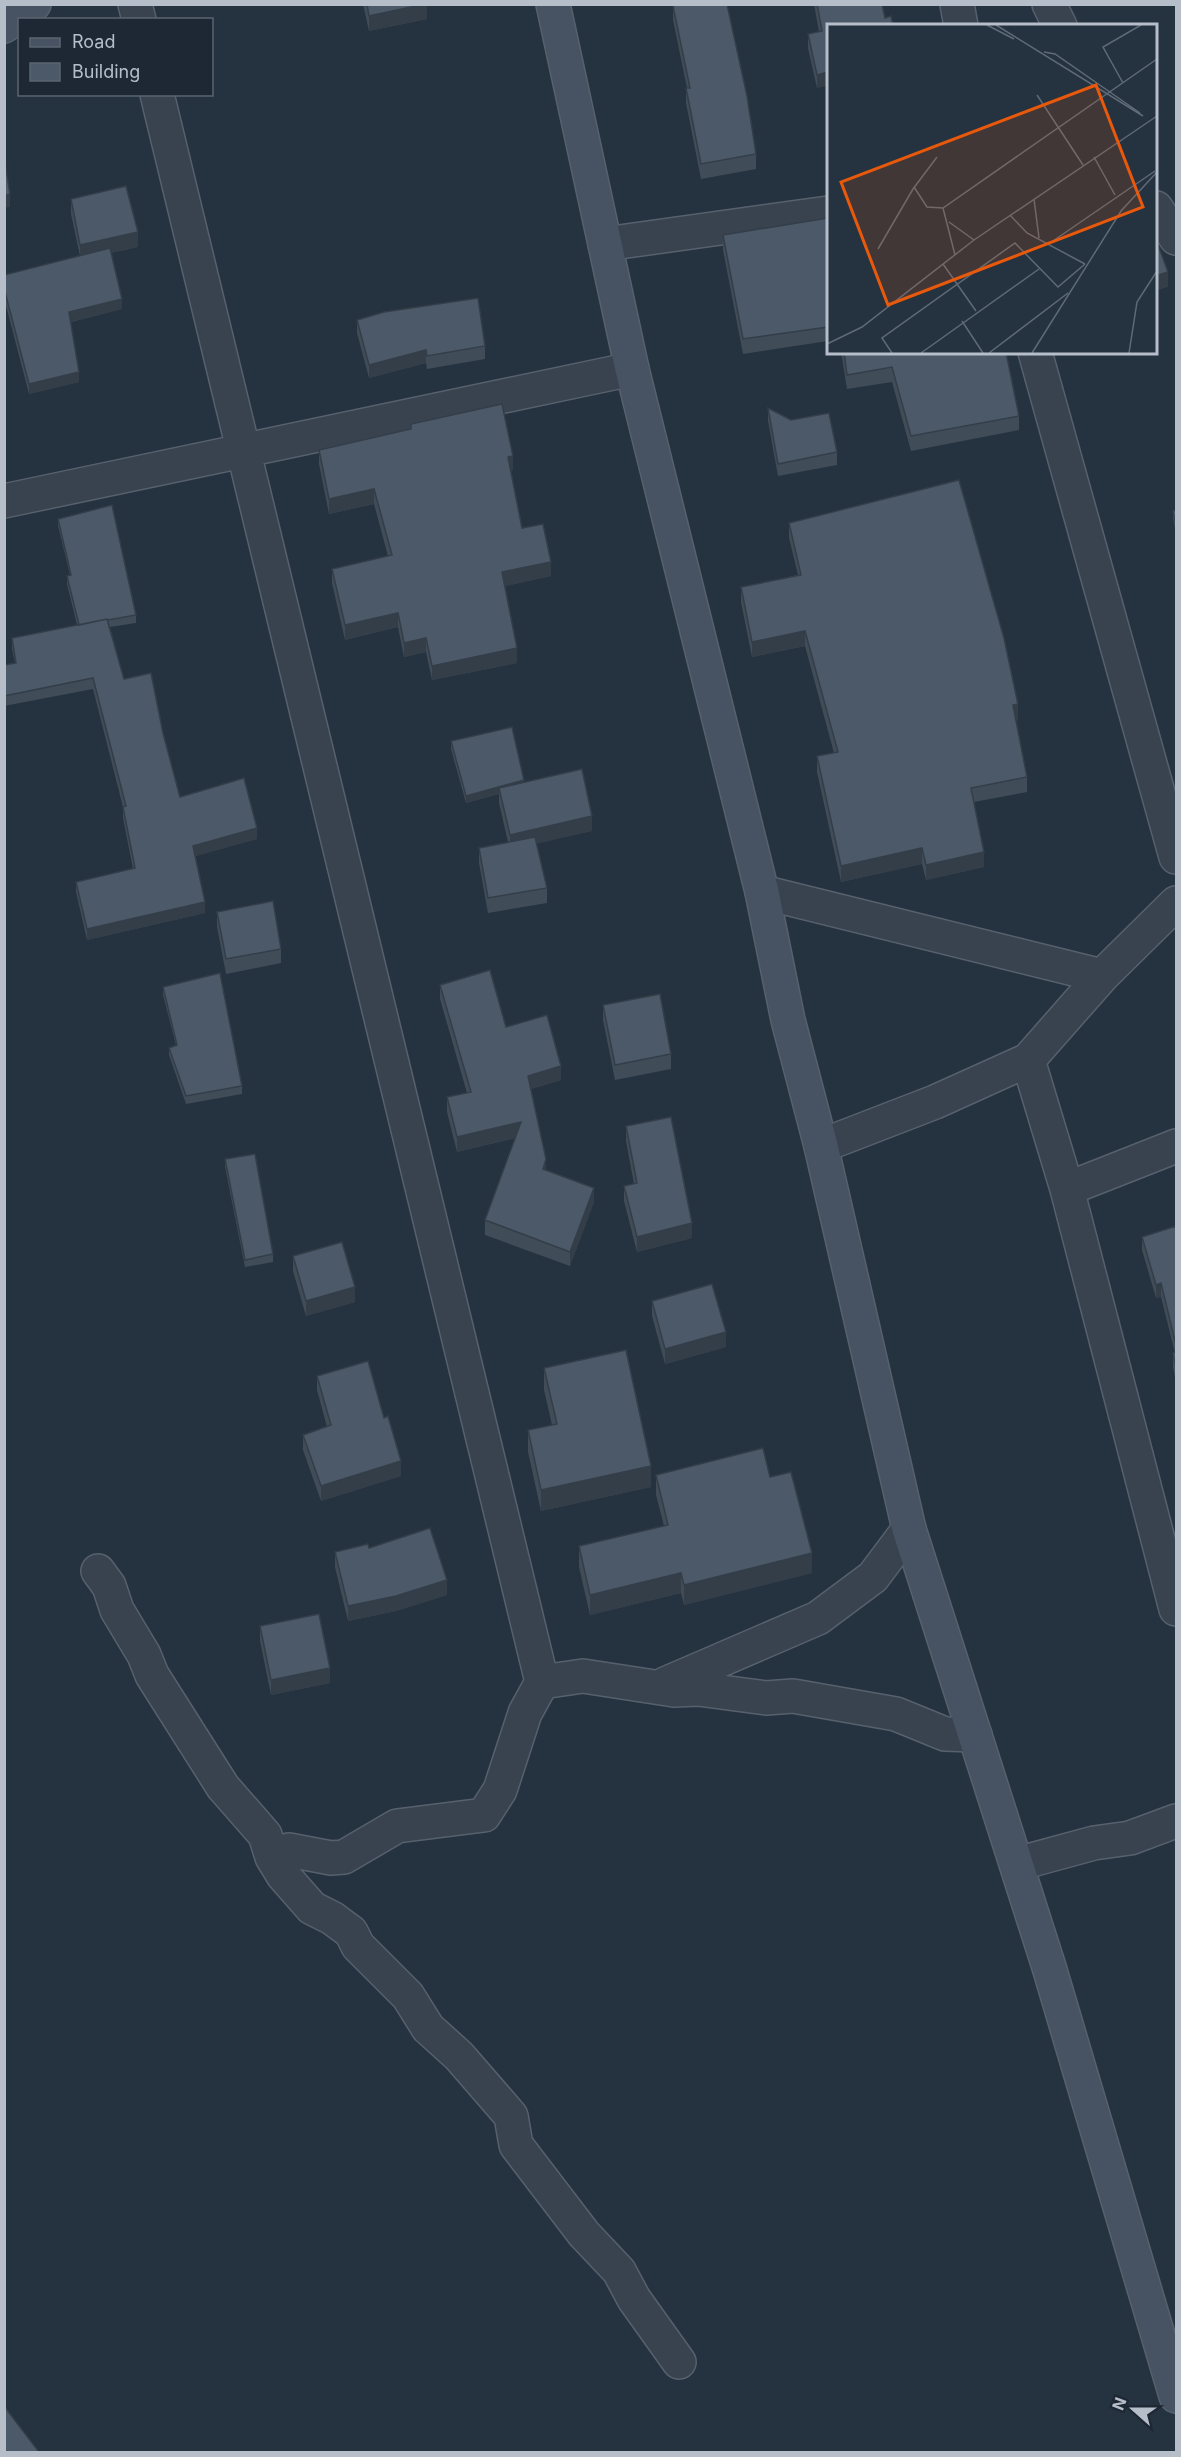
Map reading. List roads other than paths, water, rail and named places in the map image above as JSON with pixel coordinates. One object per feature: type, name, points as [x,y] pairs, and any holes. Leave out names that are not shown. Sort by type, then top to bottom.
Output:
[{"type":"street","points":[[4,26],[34,4]]},
{"type":"street","points":[[553,4],[632,369],[762,892],[788,1020],[820,1146],[909,1529],[1017,1864],[1176,2396]]},
{"type":"street","points":[[957,4],[961,24]]},
{"type":"street","points":[[1049,4],[1059,24]]},
{"type":"street","points":[[157,96],[542,1682],[525,1713],[500,1790],[484,1815],[397,1826],[344,1857],[331,1858],[289,1850],[272,1857]]},
{"type":"street","points":[[1157,211],[1176,238]]},
{"type":"street","points":[[606,244],[827,213]]},
{"type":"street","points":[[1036,354],[1176,857]]},
{"type":"street","points":[[4,501],[632,369]]},
{"type":"street","points":[[762,892],[1102,976]]},
{"type":"street","points":[[820,1146],[935,1102],[1028,1060],[1102,976],[1176,903]]},
{"type":"street","points":[[1028,1060],[1067,1189],[1176,1609]]},
{"type":"street","points":[[1067,1189],[1176,1146]]},
{"type":"street","points":[[658,1688],[818,1618],[873,1577],[909,1529]]},
{"type":"street","points":[[98,1571],[109,1586],[117,1610],[144,1655],[152,1676],[223,1787],[265,1835],[272,1857],[312,1908],[332,1918],[351,1932],[358,1946],[408,1996],[428,2028],[459,2055],[511,2116],[516,2145],[584,2234],[619,2271],[634,2299],[679,2362]]},
{"type":"street","points":[[542,1682],[583,1676],[658,1688],[698,1689],[766,1698],[801,1697],[896,1714],[945,1734],[975,1735]]},
{"type":"street","points":[[1017,1864],[1094,1843],[1130,1838],[1176,1821]]}]
